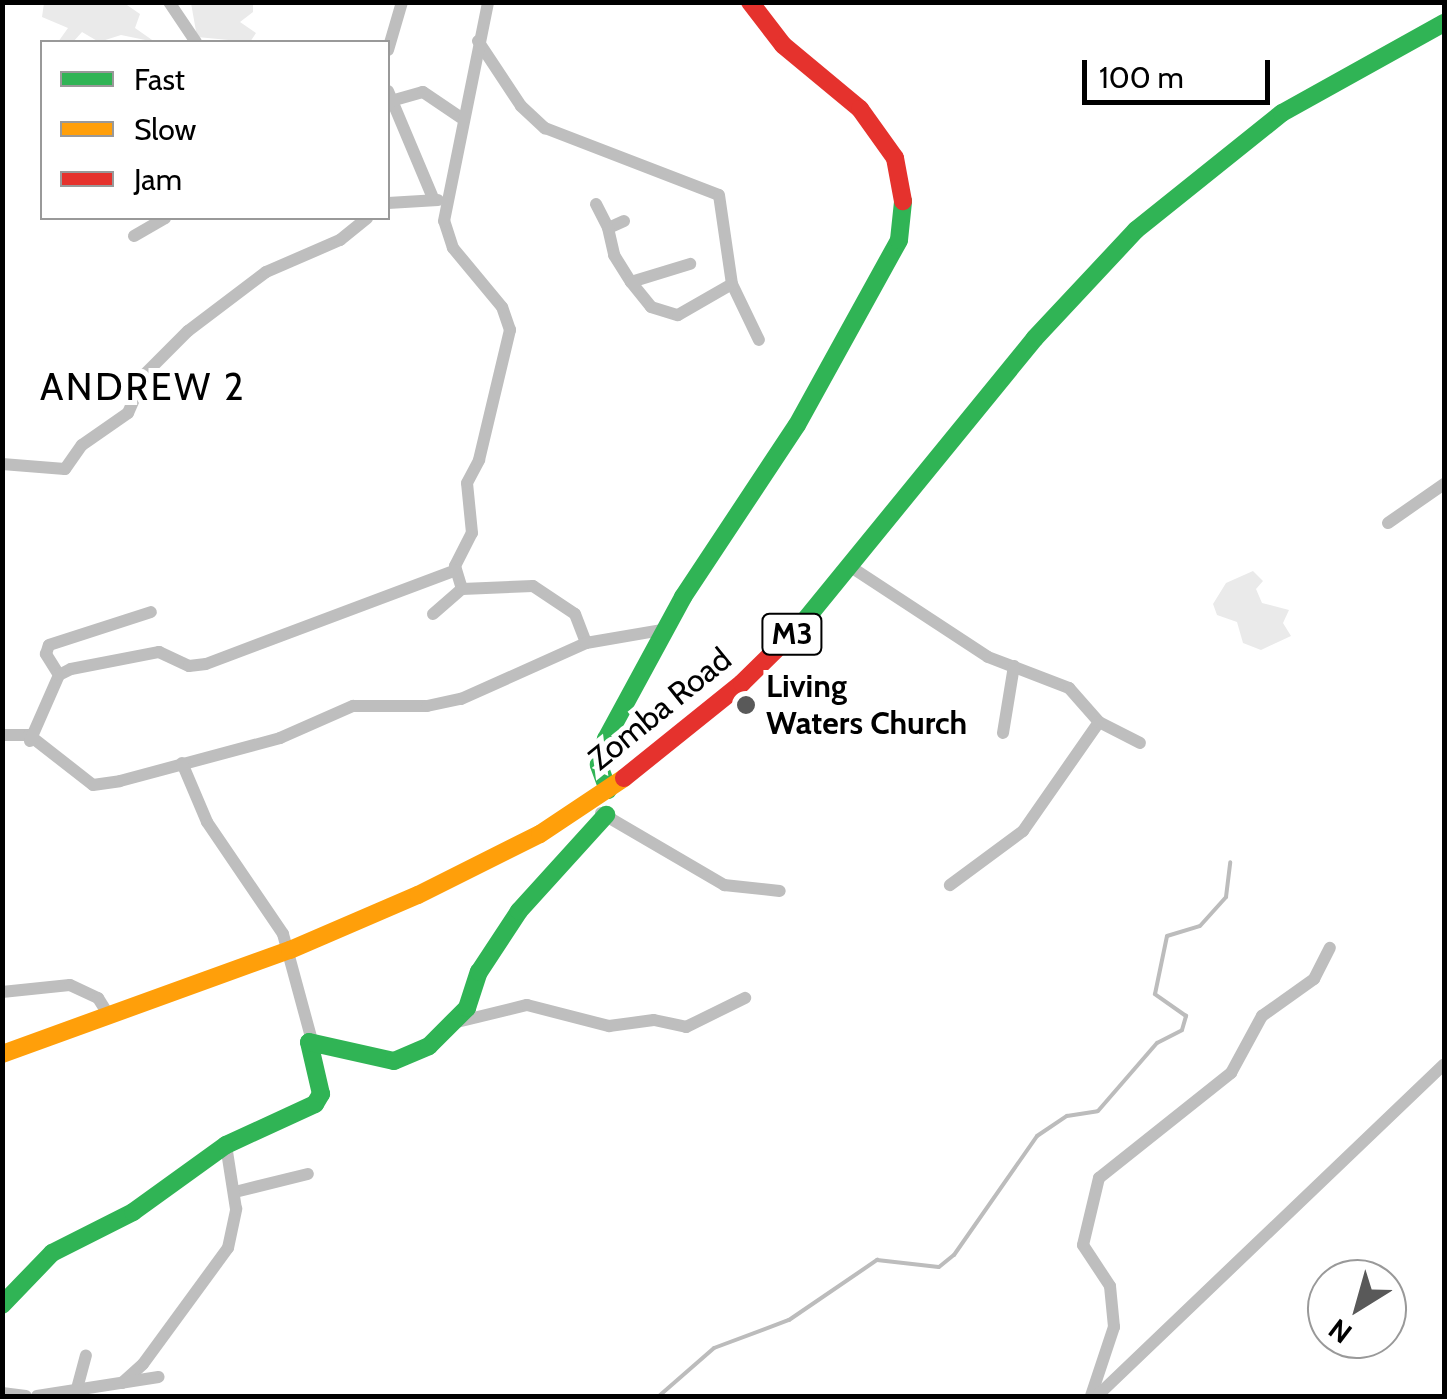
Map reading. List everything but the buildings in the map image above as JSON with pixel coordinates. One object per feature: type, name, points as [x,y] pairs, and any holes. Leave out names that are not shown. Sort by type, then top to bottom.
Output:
[{"type":"main road","points":[[608,790],[599,765],[604,746],[666,628],[796,425],[894,252],[901,228],[900,173],[888,146],[848,96],[783,46],[750,2]]},
{"type":"main road","name":"Zomba Road","points":[[2,1054],[290,950],[461,876],[608,790],[742,683],[854,569],[1035,338],[1146,221],[1282,112],[1444,23]]},
{"type":"main road","points":[[2,1305],[52,1253],[133,1212],[226,1145],[317,1102],[312,1040],[404,1060],[457,1022],[479,972],[518,911],[606,816]]},
{"type":"street","points":[[169,2],[195,40]]},
{"type":"street","points":[[390,43],[402,2]]},
{"type":"street","points":[[439,200],[488,2]]},
{"type":"street","points":[[478,41],[521,106],[545,128],[719,195],[732,284],[759,340]]},
{"type":"street","points":[[390,96],[423,92],[460,117]]},
{"type":"street","points":[[390,98],[439,200],[453,248],[502,307],[510,330],[468,483],[472,532],[456,570],[462,590]]},
{"type":"street","points":[[390,203],[439,200]]},
{"type":"street","points":[[596,204],[608,228],[614,254],[650,307],[678,316],[732,284]]},
{"type":"street","points":[[134,236],[162,220]]},
{"type":"street","points":[[2,464],[66,469],[82,445],[128,413],[145,374],[188,331],[266,272],[340,240],[365,220]]},
{"type":"street","points":[[608,228],[624,221]]},
{"type":"street","points":[[632,282],[690,264]]},
{"type":"street","points":[[1388,523],[1444,484]]},
{"type":"street","points":[[854,569],[980,652],[1068,688],[1099,722],[1140,743]]},
{"type":"street","points":[[59,675],[160,652],[189,666],[206,664],[456,570]]},
{"type":"street","points":[[433,614],[462,590],[533,586],[575,614],[586,642]]},
{"type":"street","points":[[30,741],[59,675],[47,646],[151,612]]},
{"type":"street","points":[[30,741],[50,748],[92,785],[280,738],[353,706],[427,706],[461,698],[586,642],[666,628]]},
{"type":"street","points":[[1003,733],[1014,666]]},
{"type":"street","points":[[950,885],[1023,830],[1099,722]]},
{"type":"street","points":[[2,734],[29,735],[30,741]]},
{"type":"street","points":[[182,763],[207,822],[290,950],[312,1040]]},
{"type":"street","points":[[586,804],[724,885],[780,892]]},
{"type":"street","points":[[1094,1396],[1114,1327],[1110,1286],[1083,1245],[1100,1178],[1231,1074],[1262,1016],[1314,979],[1330,948]]},
{"type":"street","points":[[2,992],[28,984],[70,984],[98,998],[108,1014]]},
{"type":"street","points":[[457,1022],[527,1006],[608,1026],[654,1020],[686,1027],[745,998]]},
{"type":"street","points":[[1094,1396],[1444,1064]]},
{"type":"street","points":[[122,1383],[222,1260],[235,1192],[226,1145]]},
{"type":"street","points":[[235,1192],[308,1174]]},
{"type":"street","points":[[76,1392],[86,1355]]},
{"type":"street","points":[[37,1396],[158,1377]]},
{"type":"street","points":[[2,1393],[26,1396]]},
{"type":"shaded area","points":[[44,3],[124,3],[140,14],[135,28],[152,40],[121,35],[96,40],[82,32],[75,40],[59,40],[68,28],[42,17]]},
{"type":"shaded area","points":[[191,3],[253,3],[253,12],[240,22],[256,33],[251,40],[197,37]]},
{"type":"shaded area","points":[[1253,571],[1263,581],[1256,589],[1262,603],[1289,610],[1283,623],[1291,636],[1261,650],[1243,643],[1237,622],[1217,615],[1213,604],[1226,583]]},
{"type":"waterway","points":[[659,1396],[714,1348],[789,1320],[877,1260],[939,1267],[954,1255],[1037,1136],[1067,1116],[1098,1111],[1157,1043],[1182,1030],[1186,1016],[1155,994],[1167,936],[1200,926],[1226,897],[1230,862]]},
{"type":"traffic: fast","points":[[801,625],[1035,338],[1136,230],[1282,113],[1444,23]]},
{"type":"traffic: fast","points":[[608,790],[599,765],[606,739],[683,597],[797,425],[899,240],[903,201]]},
{"type":"traffic: fast","points":[[2,1305],[52,1253],[133,1212],[226,1145],[315,1104],[321,1094],[309,1042],[394,1061],[429,1046],[467,1008],[479,972],[519,911],[606,815]]},
{"type":"traffic: slow","points":[[2,1054],[290,950],[418,895],[540,834],[624,778]]},
{"type":"traffic: jam","points":[[750,2],[783,45],[860,109],[895,158],[903,201]]},
{"type":"traffic: jam","points":[[624,778],[742,683],[801,625]]},
{"type":"place","name":"Living Waters Church","points":[[746,705]]},
{"type":"district","name":"ANDREW 2","points":[[143,387]]}]
